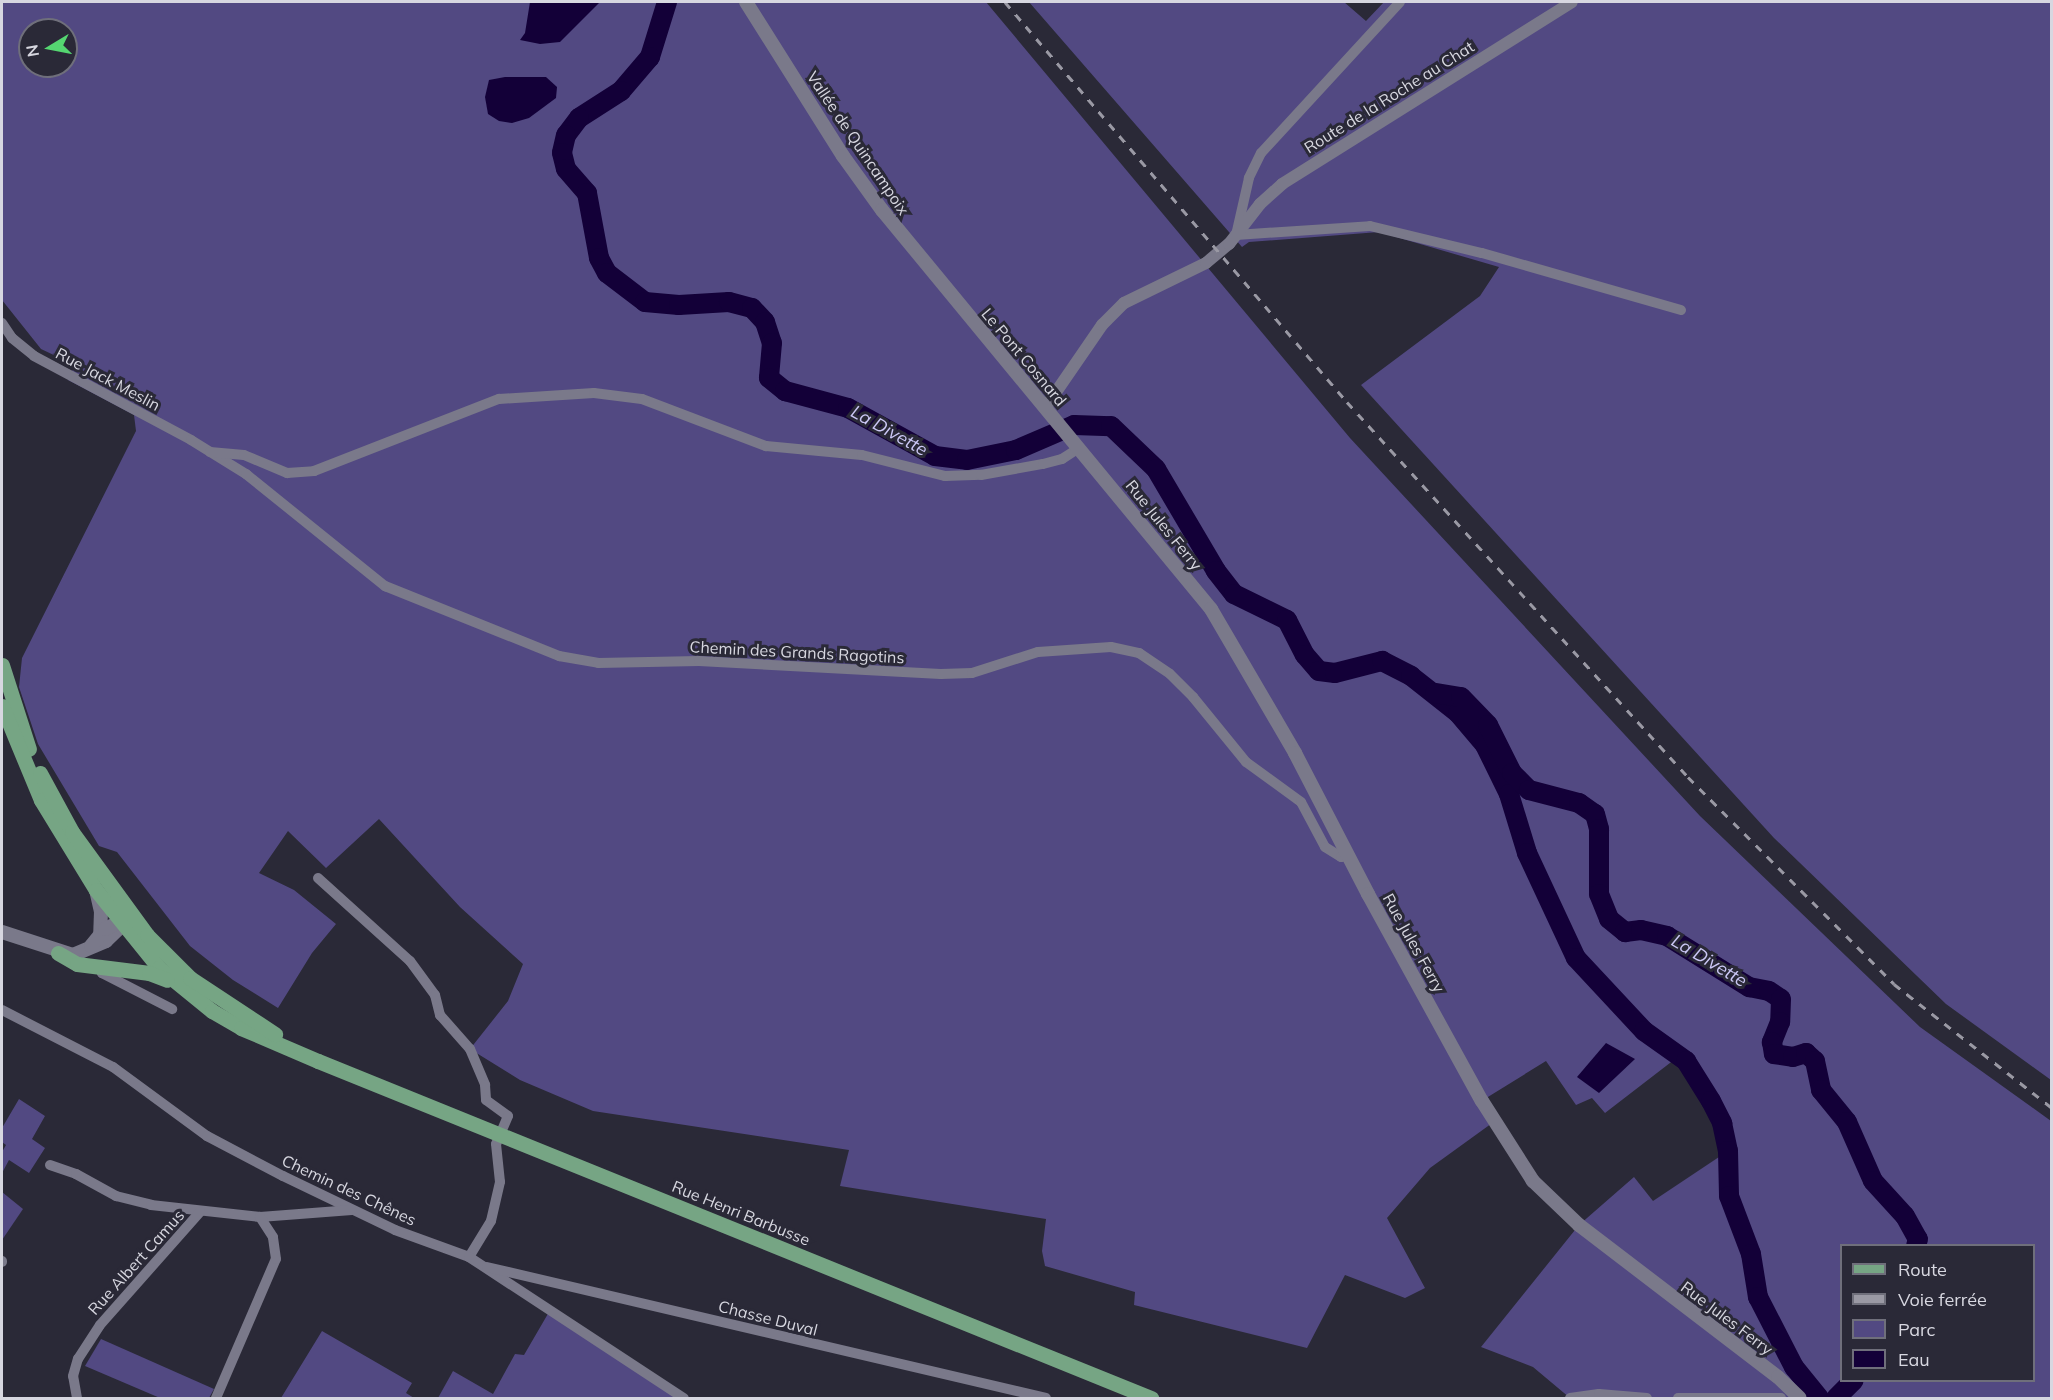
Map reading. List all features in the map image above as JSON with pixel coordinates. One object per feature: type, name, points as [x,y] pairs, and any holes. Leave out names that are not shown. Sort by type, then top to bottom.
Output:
[{"type":"main road","name":"Vallée de Quincampoix","points":[[746,2],[843,156],[951,296]]},
{"type":"main road","name":"Le Pont Cosnard","points":[[951,296],[1075,443]]},
{"type":"main road","name":"Rue Jules Ferry","points":[[1075,443],[1212,609],[1242,656],[1482,1101],[1533,1181],[1579,1225],[1778,1377],[1800,1398]]},
{"type":"main road","points":[[2,665],[20,724],[47,790],[124,922],[209,992],[318,1061]]},
{"type":"main road","points":[[2,706],[41,800],[96,890],[176,983]]},
{"type":"main road","points":[[96,890],[101,911],[100,934]]},
{"type":"main road","points":[[90,948],[100,934],[124,922]]},
{"type":"main road","points":[[58,953],[73,955],[90,948],[124,922]]},
{"type":"main road","points":[[2,932],[58,953],[77,964],[149,973],[176,983],[242,1028],[318,1061]]},
{"type":"main road","name":"Rue Henri Barbusse","points":[[318,1061],[1151,1398]]},
{"type":"street","points":[[1400,2],[1261,153],[1249,178],[1236,235],[1370,226],[1482,253],[1681,310]]},
{"type":"street","name":"Route de la Roche au Chat","points":[[1045,408],[1114,311],[1137,295],[1206,263],[1236,235],[1260,204],[1282,184],[1572,2]]},
{"type":"street","name":"Rue Jack Meslin","points":[[2,323],[12,338],[34,357],[210,452]]},
{"type":"street","points":[[210,452],[244,454],[287,473],[314,471],[499,399],[594,393],[642,399],[766,446],[862,455],[945,476],[981,475],[1043,464],[1062,459],[1075,443]]},
{"type":"street","name":"Chemin des Grands Ragotins","points":[[210,452],[260,484],[385,586],[576,660],[699,661],[940,674],[972,673],[1038,652],[1111,647],[1139,653],[1170,674],[1193,697],[1246,762],[1300,802],[1325,848],[1341,856],[1348,855]]},
{"type":"street","points":[[318,878],[410,961],[435,995],[440,1015],[470,1049],[485,1085],[486,1100],[508,1116],[499,1134],[496,1153],[500,1182],[491,1221],[481,1244],[469,1257]]},
{"type":"street","points":[[99,968],[102,973],[172,1009]]},
{"type":"street","name":"Chemin des Chênes","points":[[2,1010],[113,1067],[207,1136],[352,1210],[469,1257],[684,1398]]},
{"type":"street","name":"Rue Albert Camus","points":[[50,1165],[76,1174],[116,1196],[200,1212],[261,1217],[352,1210]]},
{"type":"street","points":[[300,1215],[313,1208],[314,1190]]},
{"type":"street","name":"Rue Albert Camus","points":[[77,1398],[73,1376],[78,1359],[100,1325],[200,1212]]},
{"type":"street","points":[[216,1398],[276,1259],[273,1237],[261,1217]]},
{"type":"street","name":"Chasse Duval","points":[[484,1266],[1046,1398]]},
{"type":"street","points":[[1570,1398],[1599,1394],[1647,1398]]},
{"type":"street","points":[[1678,1398],[1781,1398]]},
{"type":"green space","points":[[2,2],[986,2],[1350,438],[1700,816],[1920,1027],[2051,1121],[2051,1398],[1570,1398],[1533,1367],[1481,1347],[1579,1225],[1634,1177],[1653,1201],[1728,1151],[1722,1123],[1711,1101],[1679,1056],[1605,1113],[1592,1098],[1576,1105],[1546,1061],[1483,1100],[1495,1121],[1430,1168],[1387,1218],[1425,1288],[1405,1298],[1345,1275],[1307,1348],[1134,1305],[1135,1292],[1045,1266],[1042,1251],[1046,1219],[840,1186],[849,1150],[593,1111],[520,1080],[470,1049],[508,1001],[523,964],[460,907],[379,819],[326,868],[288,831],[259,873],[294,890],[336,924],[312,953],[278,1008],[233,980],[190,946],[117,852],[99,846],[38,744],[19,687],[22,658],[136,431],[134,415],[68,380],[75,365],[41,349],[2,300]]},
{"type":"green space","points":[[1029,2],[1344,2],[1366,21],[1384,2],[2051,2],[2051,1080],[1946,1004],[1774,838],[1361,385],[1480,296],[1499,267],[1379,232],[1249,242],[1242,247]]},
{"type":"green space","points":[[19,1099],[45,1116],[32,1139],[45,1148],[29,1173],[9,1160],[2,1173],[2,1152],[6,1145],[2,1142],[2,1128]]},
{"type":"green space","points":[[2,1192],[23,1209],[2,1240]]},
{"type":"green space","points":[[549,1312],[684,1398],[438,1398],[453,1371],[493,1394],[515,1354],[524,1355]]},
{"type":"green space","points":[[322,1331],[412,1383],[406,1393],[414,1398],[281,1398]]},
{"type":"green space","points":[[101,1339],[214,1389],[209,1398],[160,1398],[85,1366]]},
{"type":"water","points":[[530,2],[600,2],[560,42],[540,44],[520,40],[525,33]]},
{"type":"water","points":[[505,77],[546,77],[557,87],[556,98],[529,118],[512,123],[499,121],[488,114],[485,97],[489,80]]},
{"type":"water","points":[[1606,1043],[1635,1059],[1599,1093],[1577,1077]]},
{"type":"waterway","name":"La Divette","points":[[667,2],[650,57],[621,91],[579,118],[566,135],[562,153],[566,169],[587,193],[599,258],[607,273],[645,302],[679,305],[729,302],[752,308],[765,322],[772,343],[769,378],[785,391],[848,408],[935,456],[967,460],[1016,450],[1074,425],[1111,426],[1156,469],[1216,571],[1234,594],[1287,620],[1305,655],[1319,671],[1335,673],[1382,661],[1411,676],[1458,713],[1485,745],[1509,794],[1527,853],[1576,958],[1644,1031],[1686,1061],[1711,1101],[1722,1123],[1728,1151],[1729,1196],[1751,1254],[1758,1297],[1794,1367],[1819,1398]]},
{"type":"waterway","name":"La Divette","points":[[1435,693],[1461,697],[1488,725],[1512,773],[1529,790],[1579,803],[1595,814],[1599,829],[1599,894],[1609,919],[1625,932],[1641,930],[1667,936],[1749,987],[1769,991],[1781,999],[1780,1022],[1772,1042],[1774,1054],[1793,1057],[1806,1053],[1815,1061],[1821,1090],[1847,1122],[1873,1181],[1905,1216],[1918,1239],[1917,1244]]},
{"type":"waterway","name":"La Divette","points":[[1836,1398],[1852,1382]]},
{"type":"railway","points":[[1005,2],[1347,402],[1688,777],[1894,984],[2052,1108]]}]
